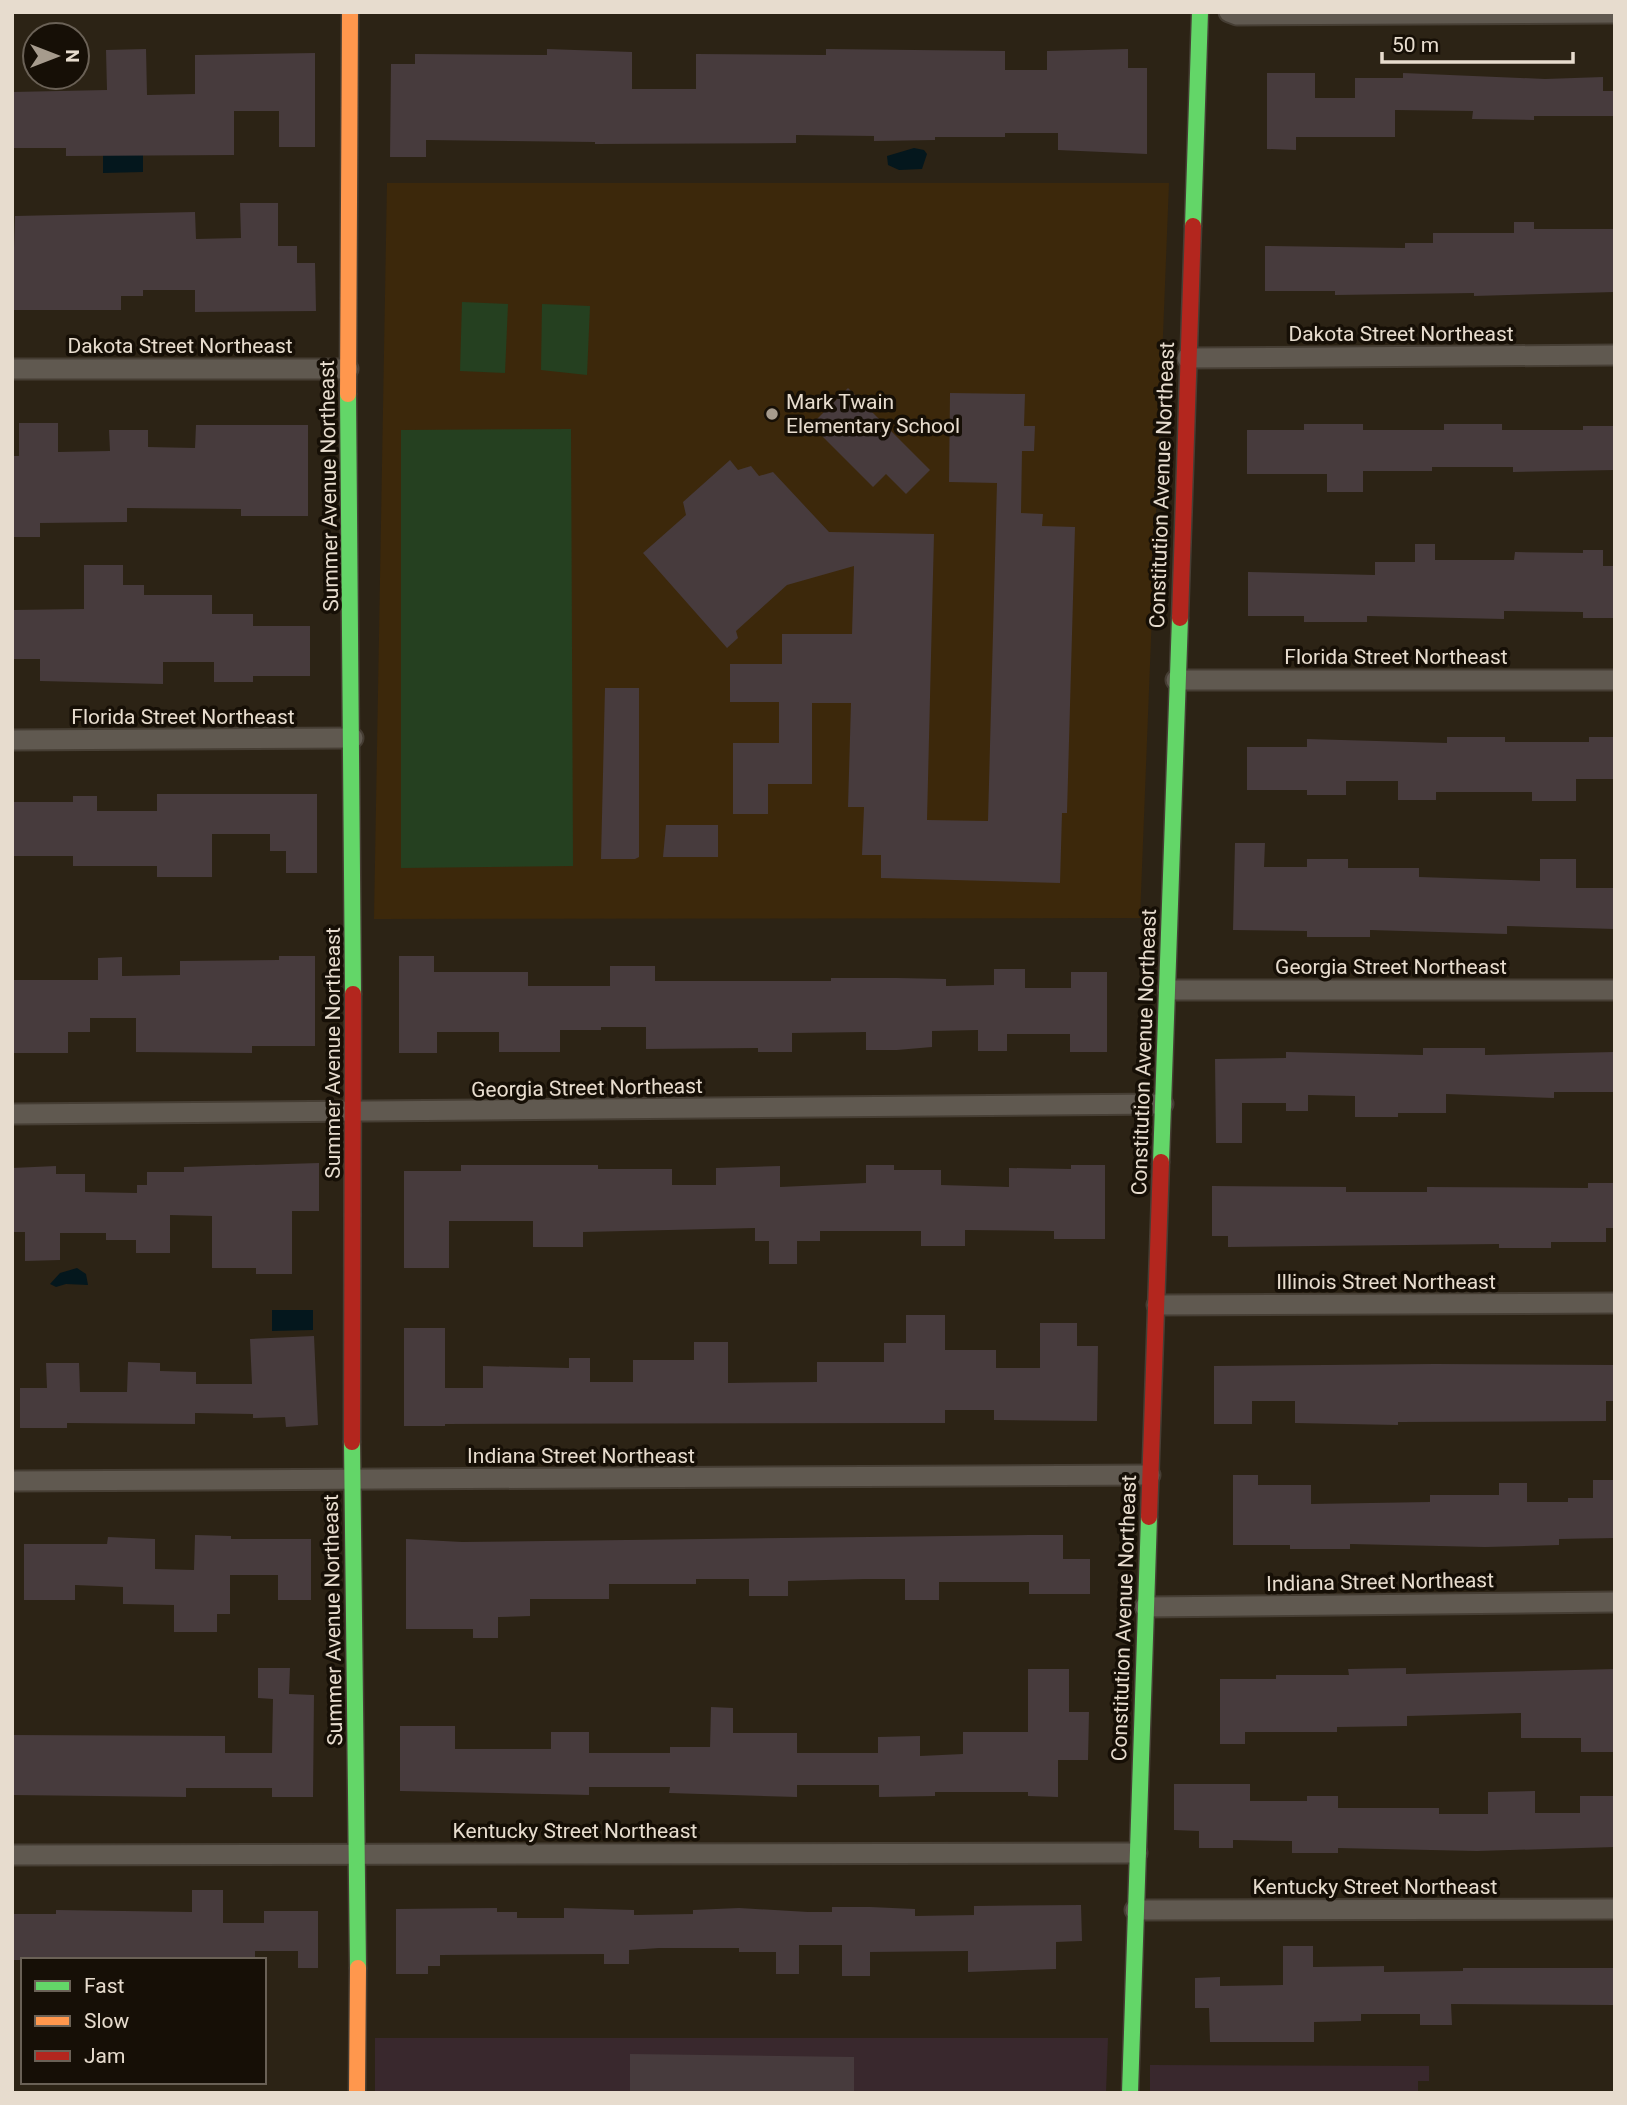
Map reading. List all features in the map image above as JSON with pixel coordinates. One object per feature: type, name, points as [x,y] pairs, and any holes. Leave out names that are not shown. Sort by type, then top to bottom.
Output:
[{"type":"street","name":"Summer Avenue Northeast","points":[[350,12],[348,369],[353,738],[352,1480],[358,1854],[357,2093]]},
{"type":"street","name":"Constitution Avenue Northeast","points":[[1130,2093],[1200,12]]},
{"type":"street","points":[[1229,12],[1237,15],[1615,13]]},
{"type":"street","name":"Dakota Street Northeast","points":[[1187,358],[1615,355]]},
{"type":"street","name":"Dakota Street Northeast","points":[[12,369],[348,369]]},
{"type":"street","name":"Florida Street Northeast","points":[[1176,680],[1615,680]]},
{"type":"street","name":"Florida Street Northeast","points":[[12,740],[353,738]]},
{"type":"street","name":"Georgia Street Northeast","points":[[1168,990],[1615,990]]},
{"type":"street","name":"Georgia Street Northeast","points":[[12,1114],[1163,1104]]},
{"type":"street","name":"Illinois Street Northeast","points":[[1157,1305],[1615,1303]]},
{"type":"street","name":"Indiana Street Northeast","points":[[12,1481],[1150,1475]]},
{"type":"street","name":"Indiana Street Northeast","points":[[1145,1607],[1615,1602]]},
{"type":"street","name":"Kentucky Street Northeast","points":[[12,1855],[1137,1853]]},
{"type":"street","name":"Kentucky Street Northeast","points":[[1135,1910],[1615,1909]]},
{"type":"shaded area","points":[[914,148],[924,150],[927,154],[922,169],[899,170],[888,165],[887,156]]},
{"type":"shaded area","points":[[143,154],[143,172],[103,173],[103,155]]},
{"type":"shaded area","name":"Mark Twain Elementary School","points":[[387,183],[1169,183],[1140,918],[374,919]]},
{"type":"shaded area","points":[[77,1268],[86,1274],[88,1285],[66,1284],[56,1287],[50,1284],[60,1273]]},
{"type":"shaded area","points":[[272,1310],[313,1310],[313,1330],[272,1331]]},
{"type":"shaded area","points":[[375,2038],[1108,2038],[1106,2093],[375,2093]]},
{"type":"shaded area","points":[[1150,2065],[1429,2066],[1429,2081],[1418,2081],[1418,2093],[1150,2093]]},
{"type":"green space","points":[[462,302],[508,304],[505,373],[460,371]]},
{"type":"green space","points":[[542,304],[590,306],[587,375],[541,370]]},
{"type":"green space","points":[[571,429],[573,866],[401,868],[401,430]]},
{"type":"building","points":[[146,49],[147,95],[195,94],[195,55],[315,53],[315,147],[279,147],[279,111],[234,111],[234,155],[66,156],[66,148],[12,148],[12,92],[107,90],[106,50]]},
{"type":"building","points":[[547,49],[632,52],[632,89],[696,89],[696,54],[826,55],[826,49],[1005,51],[1005,70],[1047,70],[1047,51],[1128,49],[1128,68],[1147,68],[1147,154],[1058,150],[1058,133],[1005,133],[1005,137],[935,137],[935,140],[874,141],[874,136],[796,135],[796,143],[595,144],[426,140],[426,157],[390,157],[391,64],[415,64],[415,54],[547,55]]},
{"type":"building","points":[[1267,73],[1315,73],[1315,98],[1355,98],[1355,78],[1403,78],[1403,73],[1545,79],[1603,77],[1603,91],[1615,91],[1615,116],[1534,116],[1534,120],[1472,119],[1473,111],[1395,110],[1395,137],[1296,137],[1296,150],[1267,149]]},
{"type":"building","points":[[240,203],[278,203],[278,246],[297,246],[297,263],[315,263],[316,311],[195,312],[195,290],[143,290],[143,296],[121,296],[121,310],[12,310],[15,216],[195,212],[196,239],[241,238]]},
{"type":"building","points":[[1514,222],[1534,222],[1534,229],[1615,229],[1615,292],[1474,296],[1474,293],[1335,295],[1335,291],[1265,291],[1265,246],[1405,248],[1405,243],[1433,243],[1433,233],[1514,233]]},
{"type":"building","points":[[848,388],[930,470],[906,494],[886,474],[873,487],[811,425]]},
{"type":"building","points":[[950,393],[1025,394],[1024,426],[1035,426],[1034,451],[1022,451],[1021,513],[1043,514],[1042,526],[1075,527],[1067,813],[1062,813],[1060,883],[881,878],[881,855],[862,855],[864,807],[848,807],[851,703],[812,703],[812,784],[768,784],[768,814],[733,814],[733,743],[779,743],[779,702],[730,702],[730,664],[782,664],[782,634],[852,634],[854,566],[787,585],[736,631],[738,638],[727,648],[643,553],[686,515],[683,502],[730,460],[738,470],[751,466],[759,476],[773,472],[829,532],[934,534],[927,820],[988,821],[997,483],[949,482]]},
{"type":"building","points":[[19,423],[58,423],[58,452],[110,451],[109,430],[148,430],[148,447],[195,448],[196,425],[308,425],[308,516],[241,516],[241,509],[127,508],[127,522],[40,523],[40,537],[12,537],[12,456],[19,456]]},
{"type":"building","points":[[1304,424],[1363,424],[1363,430],[1444,430],[1444,424],[1502,424],[1502,430],[1583,430],[1583,426],[1615,426],[1615,470],[1513,472],[1513,467],[1432,467],[1432,471],[1363,471],[1363,492],[1327,492],[1327,474],[1247,474],[1247,430],[1304,430]]},
{"type":"building","points":[[1415,544],[1435,544],[1435,560],[1514,560],[1515,552],[1583,553],[1583,550],[1603,550],[1603,566],[1615,566],[1615,618],[1583,618],[1583,612],[1504,611],[1504,619],[1367,616],[1367,622],[1304,622],[1304,616],[1248,616],[1248,572],[1375,575],[1375,562],[1415,562]]},
{"type":"building","points":[[84,565],[123,565],[123,585],[144,585],[144,595],[212,595],[212,614],[253,614],[253,626],[310,626],[310,676],[253,676],[253,682],[214,682],[214,662],[163,662],[163,684],[40,681],[40,659],[12,659],[12,610],[84,609]]},
{"type":"building","points":[[605,688],[639,688],[639,857],[635,859],[601,859]]},
{"type":"building","points":[[1447,737],[1505,737],[1505,742],[1589,742],[1589,737],[1615,737],[1615,779],[1576,779],[1576,801],[1532,801],[1532,792],[1436,792],[1436,800],[1398,800],[1398,781],[1346,781],[1346,795],[1307,795],[1307,790],[1247,790],[1247,747],[1307,747],[1307,739],[1447,743]]},
{"type":"building","points":[[157,794],[317,794],[317,873],[286,873],[286,851],[270,851],[270,834],[212,834],[212,877],[157,877],[157,866],[73,866],[73,856],[12,856],[12,802],[73,802],[73,796],[97,796],[97,811],[157,811]]},
{"type":"building","points":[[666,825],[718,825],[718,857],[663,857]]},
{"type":"building","points":[[1235,843],[1265,843],[1264,867],[1307,867],[1307,859],[1348,859],[1348,868],[1419,868],[1419,877],[1540,881],[1540,859],[1576,859],[1576,888],[1615,888],[1615,929],[1507,926],[1507,934],[1370,930],[1370,937],[1307,937],[1307,931],[1233,930]]},
{"type":"building","points":[[279,956],[315,956],[315,1046],[252,1046],[252,1053],[136,1052],[136,1018],[90,1018],[90,1032],[68,1032],[68,1053],[12,1053],[12,980],[98,980],[98,958],[122,957],[122,976],[180,975],[180,961],[279,960]]},
{"type":"building","points":[[399,956],[434,956],[434,972],[528,972],[528,986],[610,986],[610,966],[655,966],[655,981],[831,981],[831,978],[897,978],[946,979],[946,986],[994,985],[994,969],[1025,969],[1025,988],[1071,988],[1071,972],[1107,972],[1107,1052],[1070,1052],[1070,1034],[1007,1034],[1007,1051],[978,1051],[978,1030],[932,1031],[932,1047],[897,1050],[866,1050],[866,1032],[792,1033],[792,1052],[758,1052],[758,1048],[646,1049],[646,1027],[601,1027],[601,1030],[560,1030],[560,1052],[499,1052],[499,1032],[437,1032],[437,1053],[399,1053]]},
{"type":"building","points":[[1423,1048],[1485,1048],[1485,1055],[1615,1052],[1615,1092],[1554,1092],[1554,1098],[1446,1094],[1446,1113],[1398,1113],[1398,1117],[1355,1117],[1355,1096],[1308,1095],[1308,1111],[1286,1111],[1286,1103],[1242,1103],[1242,1143],[1216,1143],[1215,1059],[1286,1058],[1286,1052],[1423,1055]]},
{"type":"building","points":[[319,1163],[319,1211],[292,1211],[292,1274],[256,1274],[256,1268],[212,1268],[212,1216],[170,1215],[170,1253],[136,1253],[136,1240],[106,1240],[106,1233],[60,1233],[60,1260],[25,1261],[25,1232],[12,1232],[12,1168],[56,1166],[56,1174],[85,1174],[85,1192],[137,1193],[137,1185],[147,1185],[147,1172],[184,1172],[184,1167]]},
{"type":"building","points":[[461,1165],[598,1165],[598,1169],[672,1169],[672,1185],[716,1185],[716,1168],[780,1166],[780,1187],[866,1183],[866,1165],[894,1165],[894,1170],[941,1170],[941,1185],[1009,1187],[1009,1168],[1071,1169],[1071,1165],[1105,1165],[1105,1239],[1054,1239],[1054,1231],[965,1230],[965,1246],[921,1246],[921,1231],[820,1231],[820,1241],[797,1241],[797,1264],[769,1264],[769,1241],[755,1241],[755,1228],[583,1232],[583,1247],[533,1247],[533,1221],[449,1221],[449,1268],[404,1268],[404,1171],[461,1171]]},
{"type":"building","points":[[1588,1183],[1615,1183],[1615,1228],[1606,1228],[1606,1242],[1551,1242],[1551,1248],[1499,1248],[1499,1244],[1228,1247],[1228,1236],[1212,1236],[1212,1186],[1346,1187],[1346,1192],[1427,1192],[1427,1187],[1588,1188]]},
{"type":"building","points":[[906,1315],[945,1315],[945,1350],[996,1350],[996,1368],[1040,1368],[1040,1323],[1077,1323],[1077,1346],[1098,1346],[1097,1421],[994,1420],[994,1410],[945,1410],[945,1423],[404,1426],[404,1328],[445,1328],[445,1388],[483,1388],[483,1366],[569,1368],[569,1358],[590,1358],[590,1382],[633,1382],[633,1360],[694,1360],[694,1342],[728,1342],[728,1383],[817,1382],[817,1362],[884,1362],[884,1343],[906,1343]]},
{"type":"building","points":[[314,1336],[318,1425],[286,1427],[285,1417],[253,1418],[253,1414],[195,1413],[195,1424],[67,1423],[67,1428],[20,1428],[20,1388],[47,1388],[46,1363],[79,1363],[80,1392],[127,1392],[128,1362],[160,1363],[160,1371],[196,1372],[196,1384],[252,1384],[250,1339]]},
{"type":"building","points":[[1615,1365],[1615,1401],[1606,1401],[1606,1421],[1398,1422],[1398,1425],[1295,1423],[1295,1401],[1252,1401],[1252,1424],[1214,1424],[1214,1366]]},
{"type":"building","points":[[1233,1475],[1258,1475],[1258,1485],[1311,1485],[1311,1504],[1430,1502],[1430,1495],[1499,1495],[1499,1483],[1527,1483],[1527,1502],[1568,1502],[1568,1498],[1593,1498],[1593,1480],[1615,1480],[1615,1538],[1559,1539],[1559,1545],[1485,1547],[1350,1544],[1350,1549],[1290,1549],[1290,1545],[1233,1545]]},
{"type":"building","points":[[195,1535],[231,1536],[231,1539],[311,1539],[311,1600],[278,1600],[278,1575],[230,1575],[230,1614],[217,1614],[217,1632],[174,1632],[174,1605],[123,1604],[123,1587],[75,1585],[75,1600],[24,1600],[24,1544],[107,1544],[108,1537],[155,1539],[155,1569],[194,1570]]},
{"type":"building","points":[[1063,1535],[1063,1559],[1090,1559],[1090,1594],[1029,1594],[1029,1582],[939,1582],[939,1600],[905,1600],[905,1579],[865,1579],[788,1581],[788,1596],[749,1596],[749,1579],[696,1579],[696,1584],[609,1584],[609,1599],[530,1599],[530,1616],[498,1617],[498,1638],[473,1638],[473,1629],[406,1629],[406,1539],[462,1542]]},
{"type":"building","points":[[258,1668],[290,1668],[289,1694],[314,1695],[313,1797],[272,1797],[272,1788],[186,1788],[186,1797],[12,1795],[12,1735],[225,1736],[225,1753],[272,1753],[273,1699],[258,1698]]},
{"type":"building","points":[[1406,1668],[1406,1674],[1615,1669],[1615,1752],[1581,1752],[1581,1738],[1521,1738],[1521,1713],[1407,1716],[1407,1726],[1337,1727],[1337,1732],[1245,1732],[1245,1744],[1220,1744],[1220,1679],[1276,1679],[1276,1675],[1349,1675],[1348,1669]]},
{"type":"building","points":[[1028,1669],[1069,1669],[1069,1712],[1089,1712],[1088,1760],[1058,1760],[1058,1797],[1028,1796],[1028,1792],[935,1792],[935,1796],[879,1797],[879,1785],[797,1785],[797,1797],[669,1793],[670,1787],[589,1787],[589,1795],[400,1791],[400,1726],[455,1726],[455,1749],[551,1749],[551,1732],[589,1732],[589,1753],[670,1753],[670,1747],[710,1747],[711,1707],[733,1708],[733,1733],[797,1733],[797,1753],[878,1753],[878,1737],[920,1736],[920,1756],[963,1754],[963,1732],[1028,1732]]},
{"type":"building","points":[[1174,1784],[1250,1784],[1250,1801],[1307,1801],[1307,1796],[1338,1796],[1338,1808],[1439,1808],[1439,1814],[1488,1814],[1488,1792],[1535,1791],[1535,1813],[1580,1813],[1580,1796],[1615,1796],[1615,1847],[1477,1851],[1338,1848],[1338,1853],[1292,1853],[1292,1841],[1233,1840],[1233,1848],[1199,1848],[1199,1831],[1174,1830]]},
{"type":"building","points":[[192,1890],[223,1890],[223,1923],[264,1923],[264,1911],[318,1911],[318,1968],[298,1968],[298,1951],[255,1951],[255,1958],[12,1960],[12,1914],[56,1914],[56,1910],[192,1912]]},
{"type":"building","points":[[1081,1905],[1082,1941],[1056,1942],[1056,1969],[968,1972],[968,1951],[870,1952],[870,1976],[842,1976],[842,1945],[799,1945],[799,1974],[776,1974],[776,1952],[739,1952],[739,1948],[659,1948],[629,1950],[629,1964],[604,1964],[604,1954],[440,1955],[440,1966],[428,1966],[428,1974],[396,1974],[396,1909],[497,1908],[497,1912],[517,1912],[517,1918],[564,1918],[564,1908],[634,1910],[634,1915],[693,1914],[693,1910],[739,1908],[832,1912],[832,1907],[870,1907],[915,1909],[915,1916],[974,1915],[974,1906]]},
{"type":"building","points":[[1283,1946],[1313,1946],[1313,1967],[1384,1966],[1384,1972],[1463,1971],[1463,1968],[1615,1968],[1615,2005],[1451,2004],[1452,2025],[1420,2025],[1420,2014],[1361,2014],[1361,2021],[1314,2022],[1314,2042],[1210,2042],[1209,2008],[1195,2008],[1195,1978],[1220,1977],[1220,1986],[1283,1985]]},
{"type":"building","points":[[630,2054],[854,2057],[854,2093],[630,2093]]},
{"type":"traffic: fast","points":[[1193,226],[1200,12]]},
{"type":"traffic: fast","points":[[348,394],[353,994]]},
{"type":"traffic: fast","points":[[1161,1162],[1180,618]]},
{"type":"traffic: fast","points":[[352,1442],[358,1968]]},
{"type":"traffic: fast","points":[[1130,2093],[1149,1517]]},
{"type":"traffic: slow","points":[[348,394],[350,12]]},
{"type":"traffic: slow","points":[[357,2093],[358,1968]]},
{"type":"traffic: jam","points":[[1180,618],[1193,226]]},
{"type":"traffic: jam","points":[[352,1442],[353,994]]},
{"type":"traffic: jam","points":[[1149,1517],[1161,1162]]},
{"type":"place","name":"Mark Twain Elementary School","points":[[772,414]]}]
